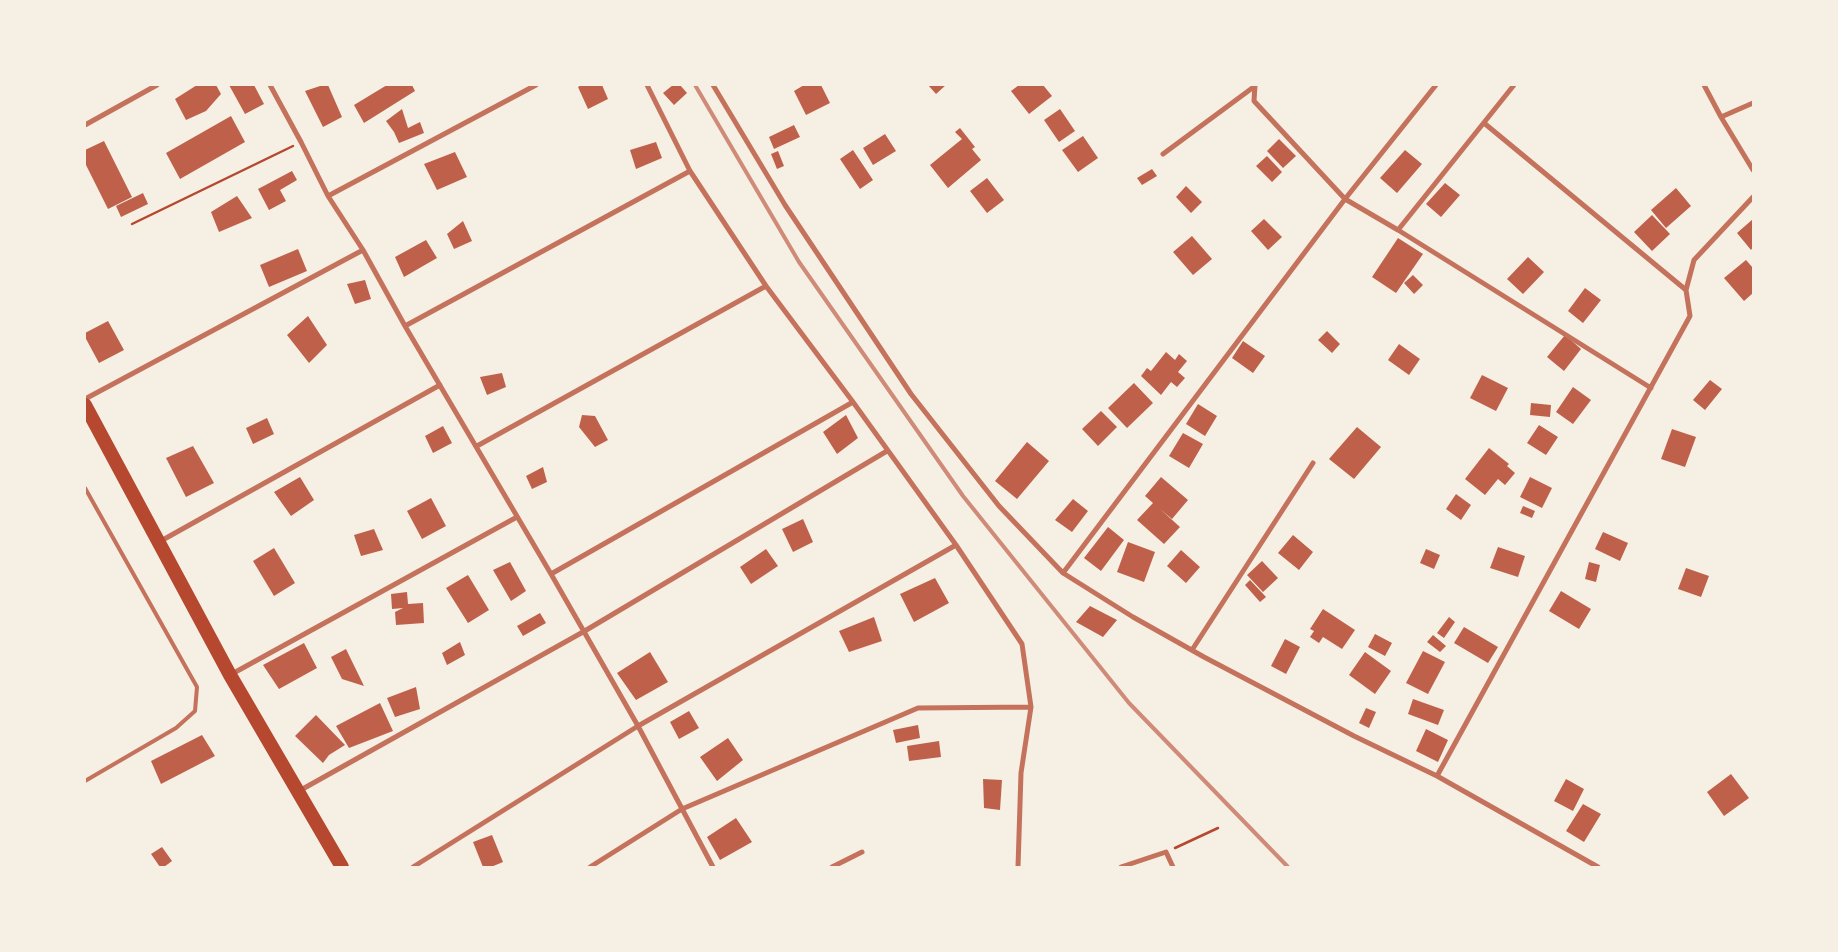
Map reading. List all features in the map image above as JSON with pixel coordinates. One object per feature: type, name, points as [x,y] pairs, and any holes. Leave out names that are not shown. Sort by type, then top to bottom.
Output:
[{"type":"highway","points":[[85,405],[230,675],[342,867]]},
{"type":"street","points":[[85,124],[157,85]]},
{"type":"street","points":[[270,85],[328,196],[363,250],[405,326],[551,574],[638,726],[713,867]]},
{"type":"street","points":[[328,196],[536,85]]},
{"type":"street","points":[[647,85],[690,171],[766,286],[853,402],[956,545],[1022,644],[1031,707],[1021,773],[1018,867]]},
{"type":"street","points":[[714,85],[785,205],[911,394],[999,506],[1063,572],[1192,650],[1354,736],[1437,776],[1598,867]]},
{"type":"street","points":[[1063,572],[1345,199],[1436,85]]},
{"type":"street","points":[[1398,230],[1514,85]]},
{"type":"street","points":[[1704,85],[1753,170]]},
{"type":"street","points":[[1255,86],[1254,101],[1345,199],[1651,388]]},
{"type":"street","points":[[1163,154],[1255,86]]},
{"type":"street","points":[[1721,117],[1753,103]]},
{"type":"street","points":[[1484,122],[1686,290]]},
{"type":"street","points":[[405,326],[690,171]]},
{"type":"street","points":[[1437,776],[1690,316],[1686,290],[1694,260],[1753,197]]},
{"type":"street","points":[[85,399],[363,250]]},
{"type":"street","points":[[477,446],[766,286]]},
{"type":"street","points":[[159,543],[440,386]]},
{"type":"street","points":[[551,574],[853,402]]},
{"type":"street","points":[[298,791],[583,632],[887,451]]},
{"type":"street","points":[[1192,650],[1313,463]]},
{"type":"street","points":[[230,675],[517,518]]},
{"type":"street","points":[[413,867],[638,726],[956,545]]},
{"type":"street","points":[[590,867],[682,809],[918,708],[1031,707]]},
{"type":"street","points":[[832,867],[862,852]]},
{"type":"street","points":[[1121,867],[1166,852],[1173,867]]},
{"type":"lane","points":[[85,488],[197,688],[195,711],[176,728],[85,782]]},
{"type":"path","points":[[132,224],[301,142]]},
{"type":"path","points":[[1166,852],[1218,828]]},
{"type":"building","points":[[197,85],[216,85],[221,94],[206,111],[186,120],[175,99]]},
{"type":"building","points":[[229,85],[254,85],[264,104],[245,114]]},
{"type":"building","points":[[328,85],[342,117],[323,127],[305,91]]},
{"type":"building","points":[[387,85],[412,85],[415,91],[364,123],[354,105]]},
{"type":"building","points":[[581,85],[602,85],[608,99],[588,109],[578,87]]},
{"type":"building","points":[[673,85],[680,85],[687,93],[674,105],[663,93]]},
{"type":"building","points":[[804,85],[821,85],[830,103],[806,115],[794,91]]},
{"type":"building","points":[[928,85],[946,85],[936,94]]},
{"type":"building","points":[[1019,85],[1043,85],[1052,96],[1029,114],[1011,91]]},
{"type":"building","points":[[402,109],[408,128],[420,122],[424,133],[399,143],[386,121]]},
{"type":"building","points":[[1060,109],[1075,131],[1059,142],[1044,120]]},
{"type":"building","points":[[231,116],[245,142],[180,179],[166,153]]},
{"type":"building","points":[[794,125],[800,137],[774,149],[769,137]]},
{"type":"building","points":[[960,128],[975,147],[972,149],[981,160],[948,188],[930,165],[962,139],[955,132]]},
{"type":"building","points":[[885,134],[896,151],[873,165],[863,148]]},
{"type":"building","points":[[1083,136],[1098,158],[1078,172],[1062,150]]},
{"type":"building","points":[[1279,139],[1296,156],[1283,168],[1267,151]]},
{"type":"building","points":[[104,141],[132,197],[108,209],[85,163],[85,150]]},
{"type":"building","points":[[656,142],[662,158],[636,169],[630,150]]},
{"type":"building","points":[[853,150],[873,180],[860,189],[840,159]]},
{"type":"building","points":[[1405,150],[1422,164],[1397,193],[1380,178]]},
{"type":"building","points":[[778,151],[784,166],[777,169],[771,154]]},
{"type":"building","points":[[455,152],[467,177],[437,190],[424,164]]},
{"type":"building","points":[[1267,156],[1282,172],[1272,182],[1256,166]]},
{"type":"building","points":[[1152,169],[1157,176],[1142,185],[1137,178]]},
{"type":"building","points":[[292,171],[297,180],[280,190],[286,201],[269,210],[258,189]]},
{"type":"building","points":[[987,178],[1004,200],[987,213],[970,191]]},
{"type":"building","points":[[1445,183],[1460,195],[1441,217],[1426,204]]},
{"type":"building","points":[[1186,186],[1202,202],[1191,213],[1176,197]]},
{"type":"building","points":[[1676,188],[1691,206],[1666,228],[1651,210]]},
{"type":"building","points":[[143,193],[148,204],[121,217],[116,206]]},
{"type":"building","points":[[237,196],[252,218],[219,232],[211,212]]},
{"type":"building","points":[[1652,215],[1670,234],[1652,251],[1634,232]]},
{"type":"building","points":[[1264,219],[1282,237],[1268,250],[1251,231]]},
{"type":"building","points":[[1753,219],[1753,247],[1751,250],[1737,233]]},
{"type":"building","points":[[463,221],[472,241],[454,249],[447,234]]},
{"type":"building","points":[[1192,236],[1212,259],[1193,275],[1173,252]]},
{"type":"building","points":[[1398,238],[1423,254],[1396,293],[1372,277]]},
{"type":"building","points":[[426,240],[437,258],[404,277],[395,257]]},
{"type":"building","points":[[298,249],[307,271],[269,287],[260,265]]},
{"type":"building","points":[[1528,257],[1544,272],[1523,294],[1507,279]]},
{"type":"building","points":[[1746,260],[1753,268],[1753,293],[1744,301],[1724,278]]},
{"type":"building","points":[[1413,275],[1423,285],[1414,294],[1404,283]]},
{"type":"building","points":[[365,280],[371,299],[355,304],[347,284]]},
{"type":"building","points":[[1585,288],[1601,300],[1583,323],[1568,311]]},
{"type":"building","points":[[308,316],[327,345],[309,363],[287,335]]},
{"type":"building","points":[[108,321],[124,350],[99,363],[85,337],[85,333]]},
{"type":"building","points":[[1327,331],[1340,344],[1332,353],[1318,340]]},
{"type":"building","points":[[1565,335],[1581,349],[1564,371],[1547,357]]},
{"type":"building","points":[[1243,341],[1265,356],[1253,373],[1232,358]]},
{"type":"building","points":[[1399,344],[1420,359],[1409,375],[1388,360]]},
{"type":"building","points":[[1166,352],[1175,360],[1179,354],[1187,361],[1178,372],[1185,378],[1177,387],[1171,382],[1161,395],[1141,376],[1147,368],[1151,371]]},
{"type":"building","points":[[502,373],[506,387],[487,395],[480,377]]},
{"type":"building","points":[[1482,375],[1508,388],[1496,411],[1470,398]]},
{"type":"building","points":[[1710,380],[1722,389],[1705,410],[1693,400]]},
{"type":"building","points":[[1134,383],[1153,403],[1127,428],[1108,408]]},
{"type":"building","points":[[1573,387],[1591,400],[1573,424],[1556,412]]},
{"type":"building","points":[[1531,403],[1551,405],[1550,417],[1530,415]]},
{"type":"building","points":[[1198,404],[1217,416],[1205,436],[1186,424]]},
{"type":"building","points":[[1101,411],[1117,427],[1098,446],[1082,429]]},
{"type":"building","points":[[582,415],[595,416],[608,440],[595,447],[579,427]]},
{"type":"building","points":[[846,415],[858,438],[837,454],[823,432]]},
{"type":"building","points":[[267,418],[274,434],[253,444],[246,428]]},
{"type":"building","points":[[1539,425],[1558,437],[1546,455],[1527,443]]},
{"type":"building","points":[[443,426],[452,443],[433,453],[425,436]]},
{"type":"building","points":[[1357,427],[1381,447],[1354,479],[1329,459]]},
{"type":"building","points":[[1672,429],[1696,437],[1685,467],[1661,459]]},
{"type":"building","points":[[1183,433],[1203,444],[1189,468],[1169,456]]},
{"type":"building","points":[[1027,442],[1049,461],[1017,499],[995,481]]},
{"type":"building","points":[[193,446],[214,483],[186,497],[166,458]]},
{"type":"building","points":[[1489,448],[1509,464],[1507,466],[1515,473],[1505,485],[1498,479],[1485,495],[1465,479]]},
{"type":"building","points":[[543,467],[547,482],[532,489],[526,476]]},
{"type":"building","points":[[300,477],[314,500],[291,516],[274,492]]},
{"type":"building","points":[[1161,477],[1188,500],[1172,519],[1160,509],[1180,527],[1164,544],[1137,520],[1153,503],[1145,496]]},
{"type":"building","points":[[1530,477],[1552,488],[1542,508],[1520,497]]},
{"type":"building","points":[[1456,494],[1471,505],[1461,520],[1446,509]]},
{"type":"building","points":[[431,498],[446,526],[422,539],[407,511]]},
{"type":"building","points":[[1073,499],[1088,511],[1072,532],[1055,520]]},
{"type":"building","points":[[1523,506],[1535,511],[1532,518],[1520,513]]},
{"type":"building","points":[[803,519],[813,542],[793,552],[782,529]]},
{"type":"building","points":[[1108,527],[1124,540],[1101,571],[1084,558]]},
{"type":"building","points":[[374,529],[383,550],[361,556],[354,535]]},
{"type":"building","points":[[1603,532],[1628,543],[1620,561],[1595,549]]},
{"type":"building","points":[[1293,535],[1313,552],[1299,570],[1278,553]]},
{"type":"building","points":[[1128,542],[1155,552],[1144,582],[1117,572]]},
{"type":"building","points":[[1498,547],[1525,556],[1518,577],[1490,568]]},
{"type":"building","points":[[274,548],[295,583],[274,596],[253,561]]},
{"type":"building","points":[[766,549],[778,566],[751,584],[740,567]]},
{"type":"building","points":[[1426,549],[1440,555],[1434,569],[1420,563]]},
{"type":"building","points":[[1181,550],[1200,567],[1186,583],[1167,566]]},
{"type":"building","points":[[1262,561],[1278,578],[1263,592],[1247,575]]},
{"type":"building","points":[[510,562],[526,591],[511,601],[493,570]]},
{"type":"building","points":[[1589,562],[1600,565],[1596,582],[1585,579]]},
{"type":"building","points":[[1686,568],[1709,576],[1701,597],[1678,589]]},
{"type":"building","points":[[468,575],[489,610],[468,623],[446,588]]},
{"type":"building","points":[[935,578],[949,603],[914,622],[900,594]]},
{"type":"building","points":[[1250,580],[1266,597],[1260,602],[1245,585]]},
{"type":"building","points":[[1561,591],[1591,609],[1579,629],[1549,611]]},
{"type":"building","points":[[407,592],[408,604],[423,603],[424,623],[396,625],[395,612],[403,608],[392,609],[391,594]]},
{"type":"building","points":[[1090,606],[1117,620],[1103,637],[1076,622]]},
{"type":"building","points":[[1323,609],[1355,630],[1342,649],[1323,637],[1319,643],[1310,637],[1314,631],[1310,629]]},
{"type":"building","points":[[540,613],[546,623],[523,636],[517,626]]},
{"type":"building","points":[[874,617],[882,641],[849,652],[839,631]]},
{"type":"building","points":[[1449,617],[1455,622],[1444,638],[1437,633]]},
{"type":"building","points":[[1464,627],[1498,647],[1488,663],[1454,643]]},
{"type":"building","points":[[1375,634],[1392,643],[1385,656],[1368,647]]},
{"type":"building","points":[[1433,635],[1446,646],[1440,652],[1427,642]]},
{"type":"building","points":[[1285,639],[1300,647],[1286,674],[1271,666]]},
{"type":"building","points":[[460,642],[465,655],[447,665],[442,653]]},
{"type":"building","points":[[304,643],[317,668],[279,689],[263,665]]},
{"type":"building","points":[[346,649],[364,686],[342,679],[331,657]]},
{"type":"building","points":[[1423,651],[1445,662],[1428,694],[1406,683]]},
{"type":"building","points":[[650,652],[668,682],[636,700],[617,673]]},
{"type":"building","points":[[1365,652],[1391,671],[1375,694],[1349,675]]},
{"type":"building","points":[[416,687],[420,709],[395,717],[387,698]]},
{"type":"building","points":[[1413,699],[1444,710],[1438,725],[1408,714]]},
{"type":"building","points":[[380,703],[393,731],[349,748],[336,726]]},
{"type":"building","points":[[1366,708],[1376,712],[1369,728],[1359,723]]},
{"type":"building","points":[[689,711],[699,728],[679,739],[670,722]]},
{"type":"building","points":[[316,715],[345,745],[329,755],[323,763],[295,736]]},
{"type":"building","points":[[918,725],[920,738],[896,743],[893,730]]},
{"type":"building","points":[[1426,729],[1448,740],[1438,762],[1416,751]]},
{"type":"building","points":[[202,735],[215,756],[161,784],[151,761]]},
{"type":"building","points":[[728,738],[743,760],[717,781],[700,757]]},
{"type":"building","points":[[939,741],[941,757],[909,761],[907,746]]},
{"type":"building","points":[[1731,774],[1749,798],[1724,816],[1707,792]]},
{"type":"building","points":[[983,779],[1002,780],[1000,810],[984,808]]},
{"type":"building","points":[[1566,779],[1584,789],[1573,811],[1554,801]]},
{"type":"building","points":[[1583,804],[1601,814],[1584,842],[1566,831]]},
{"type":"building","points":[[736,818],[752,842],[720,860],[707,837]]},
{"type":"building","points":[[492,835],[503,862],[491,867],[483,867],[473,842]]},
{"type":"building","points":[[162,847],[172,861],[164,867],[160,867],[151,854]]},
{"type":"railway","points":[[695,85],[799,262],[963,496],[1129,703],[1288,867]]}]
